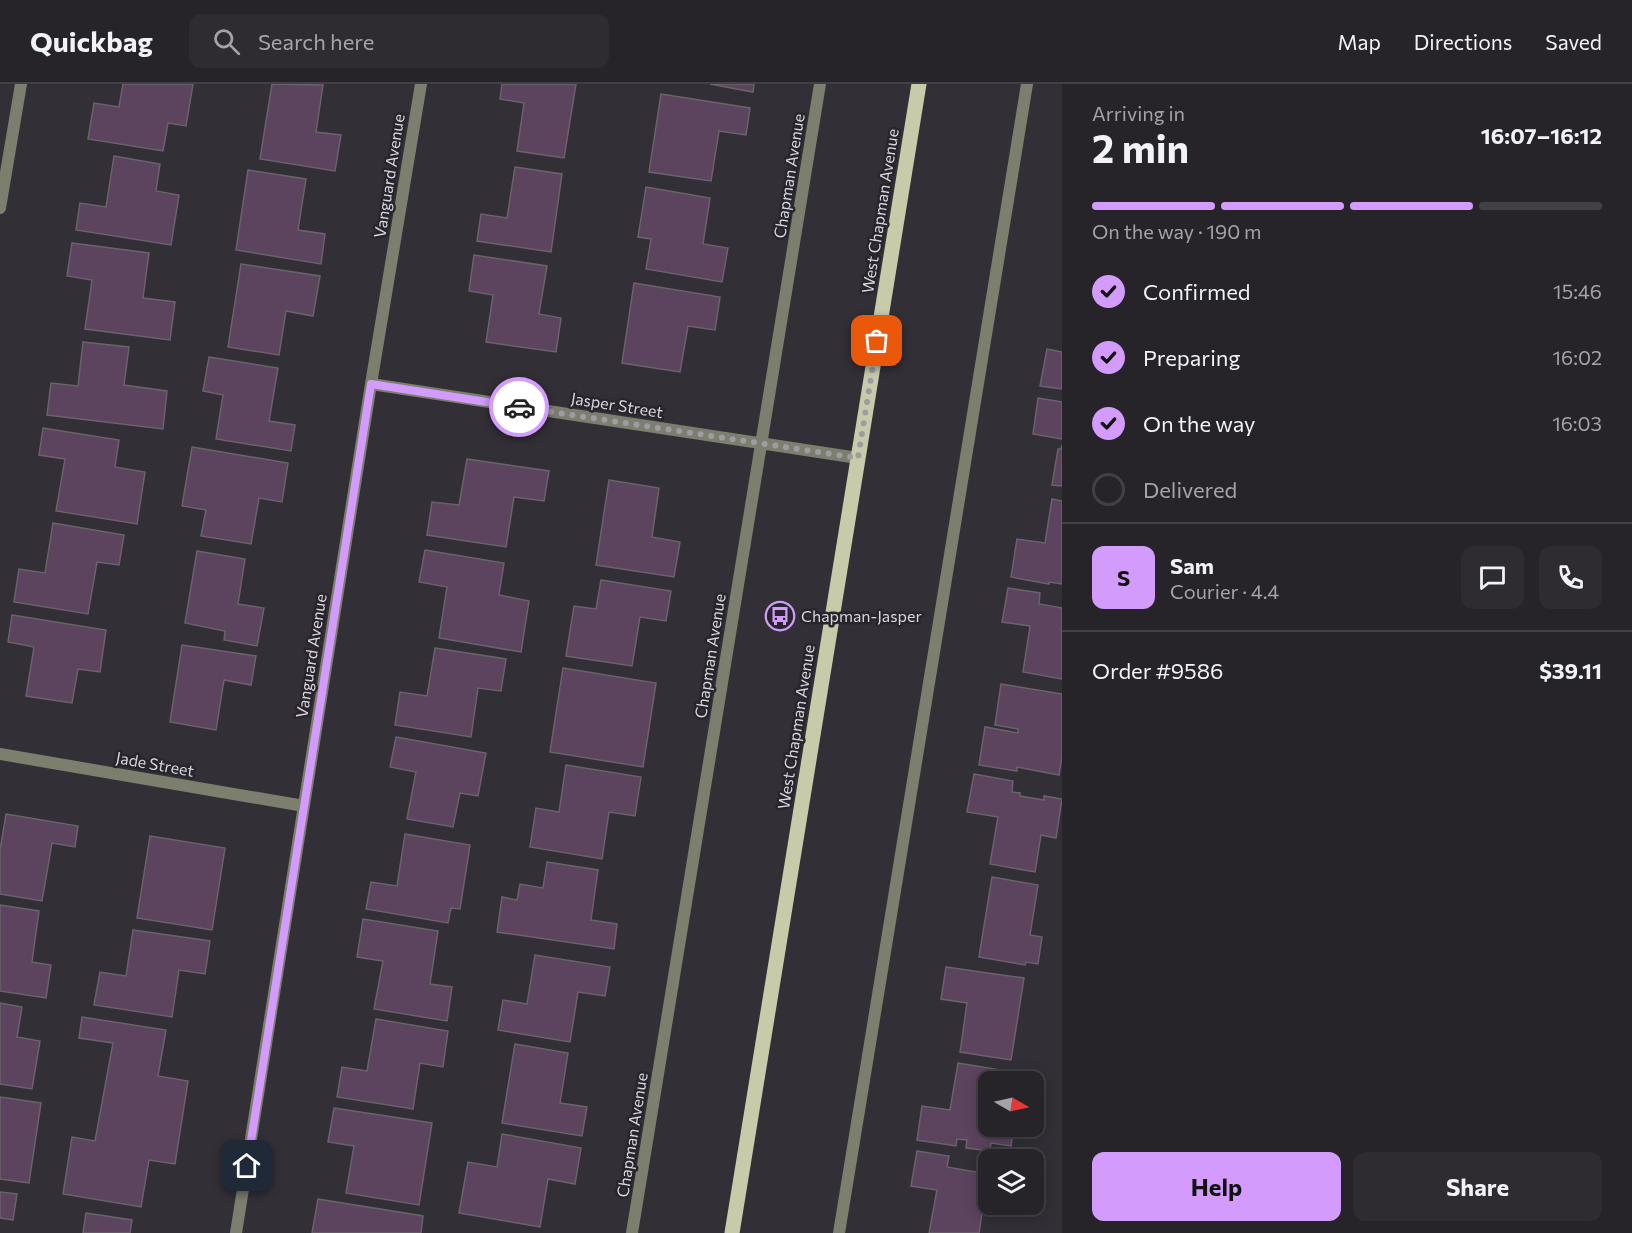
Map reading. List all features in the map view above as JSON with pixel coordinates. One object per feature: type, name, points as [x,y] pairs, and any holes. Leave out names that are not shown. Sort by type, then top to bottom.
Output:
[{"type":"main road","name":"West Chapman Avenue","points":[[732,1233],[919,84]]},
{"type":"street","points":[[0,208],[21,84]]},
{"type":"street","name":"Vanguard Avenue","points":[[236,1233],[421,84]]},
{"type":"street","name":"Chapman Avenue","points":[[632,1233],[820,84]]},
{"type":"street","points":[[839,1233],[1027,84]]},
{"type":"street","name":"Jasper Street","points":[[371,384],[858,458]]},
{"type":"street","name":"Jade Street","points":[[0,754],[304,806]]},
{"type":"building","points":[[123,84],[193,84],[186,126],[168,123],[163,151],[88,139],[94,103],[119,107]]},
{"type":"building","points":[[272,84],[323,85],[316,132],[341,135],[335,171],[260,159]]},
{"type":"building","points":[[502,84],[576,84],[564,158],[517,151],[524,103],[500,99]]},
{"type":"building","points":[[710,84],[754,84],[753,92]]},
{"type":"building","points":[[661,94],[750,108],[746,135],[719,131],[711,181],[649,172]]},
{"type":"building","points":[[114,156],[160,164],[156,191],[179,195],[171,245],[76,230],[80,203],[106,207]]},
{"type":"building","points":[[515,167],[562,174],[551,252],[477,241],[481,214],[507,218]]},
{"type":"building","points":[[248,170],[306,179],[298,230],[325,234],[321,264],[236,250]]},
{"type":"building","points":[[646,187],[710,198],[703,244],[728,248],[722,282],[646,269],[651,239],[638,237]]},
{"type":"building","points":[[72,243],[149,253],[143,298],[175,302],[170,340],[85,329],[92,280],[67,276]]},
{"type":"building","points":[[474,255],[547,266],[539,314],[561,318],[556,352],[486,342],[493,295],[469,291]]},
{"type":"building","points":[[241,264],[320,276],[313,316],[286,311],[279,355],[228,347]]},
{"type":"building","points":[[634,283],[720,297],[715,330],[688,326],[680,372],[622,363]]},
{"type":"building","points":[[83,342],[129,347],[124,385],[167,391],[163,429],[47,415],[51,383],[78,386]]},
{"type":"building","points":[[1047,349],[1062,352],[1062,389],[1040,386]]},
{"type":"building","points":[[209,357],[278,368],[269,421],[295,425],[291,451],[216,439],[223,395],[203,391]]},
{"type":"building","points":[[1038,398],[1062,402],[1062,439],[1033,434]]},
{"type":"building","points":[[43,428],[119,440],[115,467],[145,472],[137,524],[56,511],[65,459],[39,455]]},
{"type":"building","points":[[1062,445],[1062,486],[1052,485],[1058,449],[1061,449]]},
{"type":"building","points":[[192,447],[288,463],[282,502],[259,498],[251,544],[201,536],[206,510],[182,506]]},
{"type":"building","points":[[467,459],[549,471],[544,501],[514,497],[506,547],[427,535],[432,502],[459,505]]},
{"type":"building","points":[[609,480],[659,488],[652,537],[680,542],[674,577],[596,565]]},
{"type":"building","points":[[1052,499],[1062,501],[1062,584],[1011,577],[1017,539],[1045,543]]},
{"type":"building","points":[[53,523],[124,535],[119,565],[97,562],[88,614],[14,602],[19,569],[45,573]]},
{"type":"building","points":[[425,550],[504,563],[499,595],[529,601],[521,652],[439,638],[447,587],[419,582]]},
{"type":"building","points":[[197,551],[245,559],[238,604],[264,608],[257,646],[224,640],[225,631],[185,623]]},
{"type":"building","points":[[601,580],[671,591],[666,621],[640,617],[632,666],[566,656],[574,606],[596,609]]},
{"type":"building","points":[[1008,588],[1040,593],[1039,604],[1062,608],[1062,679],[1023,672],[1030,626],[1002,622]]},
{"type":"building","points":[[12,615],[106,630],[100,672],[78,669],[72,703],[26,696],[34,647],[8,642]]},
{"type":"building","points":[[182,645],[256,656],[251,685],[224,680],[216,730],[170,722]]},
{"type":"building","points":[[435,648],[506,659],[501,691],[478,688],[471,737],[395,725],[400,692],[427,696]]},
{"type":"building","points":[[563,668],[656,683],[643,767],[550,752]]},
{"type":"building","points":[[1001,684],[1062,694],[1062,756],[1059,775],[1017,767],[1017,771],[979,765],[985,727],[1018,733],[1018,729],[995,725]]},
{"type":"building","points":[[396,737],[486,753],[478,796],[460,793],[453,827],[407,819],[416,772],[390,767]]},
{"type":"building","points":[[566,765],[641,777],[635,816],[609,812],[602,859],[530,847],[536,808],[559,812]]},
{"type":"building","points":[[974,774],[1013,781],[1012,792],[1020,793],[1020,796],[1044,800],[1044,796],[1062,799],[1056,838],[1041,835],[1035,872],[990,864],[998,817],[967,812]]},
{"type":"building","points":[[6,814],[78,826],[75,847],[52,843],[42,901],[0,894],[0,850]]},
{"type":"building","points":[[405,834],[470,845],[460,909],[451,908],[448,923],[366,909],[371,882],[397,886]]},
{"type":"building","points":[[150,836],[225,848],[212,930],[137,918]]},
{"type":"building","points":[[547,862],[598,870],[591,920],[617,924],[614,949],[497,932],[502,897],[517,900],[520,884],[543,888]]},
{"type":"building","points":[[992,877],[1038,885],[1030,935],[1042,937],[1038,964],[1026,962],[1025,965],[979,957]]},
{"type":"building","points":[[0,905],[39,911],[32,962],[51,965],[46,998],[0,991]]},
{"type":"building","points":[[363,919],[438,931],[430,984],[452,987],[447,1021],[374,1009],[383,961],[357,957]]},
{"type":"building","points":[[133,930],[210,941],[205,974],[179,970],[172,1017],[94,1005],[100,972],[126,976]]},
{"type":"building","points":[[535,955],[610,967],[605,996],[578,992],[570,1042],[498,1030],[503,1000],[527,1004]]},
{"type":"building","points":[[946,967],[1024,978],[1011,1060],[960,1052],[967,1003],[941,999]]},
{"type":"building","points":[[0,1003],[22,1007],[17,1037],[40,1041],[32,1089],[0,1084]]},
{"type":"building","points":[[82,1017],[166,1030],[158,1076],[188,1081],[175,1164],[149,1160],[141,1207],[63,1194],[72,1137],[95,1141],[113,1043],[79,1038]]},
{"type":"building","points":[[376,1019],[448,1031],[443,1067],[420,1063],[413,1109],[337,1097],[342,1067],[367,1071]]},
{"type":"building","points":[[515,1044],[568,1053],[560,1103],[587,1107],[582,1136],[502,1123]]},
{"type":"building","points":[[958,1063],[1007,1071],[978,1071],[978,1137],[1012,1137],[1011,1146],[991,1143],[990,1149],[978,1150],[966,1148],[967,1140],[957,1139],[956,1146],[917,1140],[922,1106],[950,1110]]},
{"type":"building","points":[[0,1097],[41,1103],[29,1183],[0,1179]]},
{"type":"building","points":[[334,1108],[432,1123],[419,1205],[346,1193],[354,1146],[328,1142]]},
{"type":"building","points":[[502,1134],[581,1148],[575,1184],[548,1179],[540,1227],[459,1213],[468,1162],[497,1167]]},
{"type":"building","points":[[917,1151],[949,1156],[947,1167],[978,1172],[978,1215],[982,1215],[979,1233],[929,1233],[937,1190],[911,1186]]},
{"type":"building","points":[[0,1192],[17,1194],[13,1220],[0,1218]]},
{"type":"building","points":[[318,1199],[423,1216],[421,1233],[312,1233]]},
{"type":"building","points":[[86,1213],[132,1220],[130,1233],[83,1233]]},
{"type":"way so far","points":[[519,407],[858,458],[877,341]]},
{"type":"place","name":"Chapman-Jasper","points":[[780,616]]},
{"type":"route","points":[[247,1166],[371,384],[519,407]]}]
